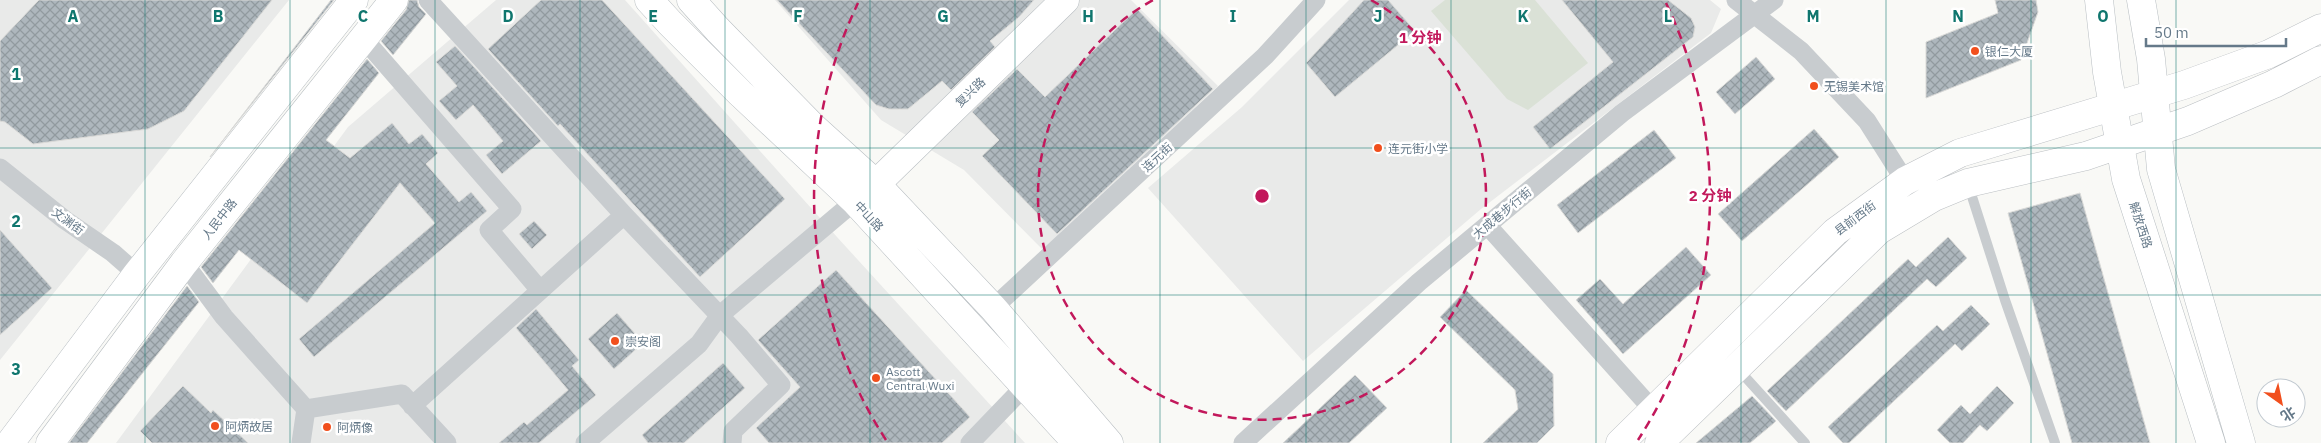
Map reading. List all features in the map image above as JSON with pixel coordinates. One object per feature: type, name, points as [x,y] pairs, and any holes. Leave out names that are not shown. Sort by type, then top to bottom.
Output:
[{"type":"main road","points":[[10,443],[137,274],[354,0]]},
{"type":"main road","name":"人民中路","points":[[50,443],[184,263],[394,0]]},
{"type":"main road","name":"中山路","points":[[649,0],[740,93],[855,201],[1077,443]]},
{"type":"main road","points":[[691,0],[812,126],[876,184],[993,308],[1110,443]]},
{"type":"main road","name":"复兴路","points":[[876,184],[1065,0]]},
{"type":"main road","name":"解放西路","points":[[2099,0],[2126,179],[2211,443]]},
{"type":"main road","points":[[2141,0],[2154,95],[2161,169],[2241,443]]},
{"type":"main road","name":"县前西街","points":[[1620,443],[1835,232],[1905,181],[1960,153],[2154,95],[2269,54],[2321,28]]},
{"type":"main road","name":"县前西街","points":[[1660,443],[1879,230],[1934,197],[1968,183],[2086,156],[2188,122],[2274,84],[2321,60]]},
{"type":"street","points":[[428,0],[624,215],[720,315],[781,385],[733,431],[732,443]]},
{"type":"street","name":"连元街","points":[[993,308],[1265,56],[1316,0]]},
{"type":"street","points":[[1736,0],[1801,51],[1866,121],[1905,181]]},
{"type":"street","name":"大成巷步行街","points":[[1243,443],[1419,282],[1487,225],[1622,113],[1774,0]]},
{"type":"street","points":[[363,38],[512,209],[489,230],[540,289]]},
{"type":"street","name":"文渊街","points":[[0,168],[65,220],[114,253],[137,274]]},
{"type":"street","points":[[585,443],[698,344],[720,315],[855,201]]},
{"type":"street","points":[[412,406],[624,215]]},
{"type":"street","points":[[1487,225],[1653,410]]},
{"type":"street","points":[[184,263],[224,318],[306,409]]},
{"type":"street","points":[[970,443],[1025,386]]},
{"type":"street","points":[[306,409],[402,394],[447,443]]},
{"type":"street","points":[[301,443],[306,409]]},
{"type":"lane","points":[[1968,183],[2005,300],[2055,443]]},
{"type":"lane","points":[[1737,368],[1805,443]]},
{"type":"shaded area","points":[[0,0],[289,0],[0,360]]},
{"type":"shaded area","points":[[496,0],[625,0],[1025,443],[116,443],[348,127]]},
{"type":"shaded area","points":[[775,0],[1131,0],[1218,86],[1044,251],[964,170],[881,120]]},
{"type":"shaded area","name":"连元街小学","points":[[1349,0],[1710,0],[1721,9],[1711,33],[1481,209],[1303,361],[1148,188],[1242,107]]},
{"type":"shaded area","points":[[1445,0],[1535,0],[1588,63],[1528,110],[1507,99],[1431,11]]},
{"type":"building","points":[[39,0],[272,0],[184,111],[148,129],[33,144],[5,122],[0,121],[0,41]]},
{"type":"building","points":[[331,0],[334,0],[210,157]]},
{"type":"building","points":[[409,0],[417,0],[419,7],[426,14],[393,55],[381,41],[406,10]]},
{"type":"building","points":[[541,0],[602,0],[785,199],[700,277],[560,124],[558,126],[488,49]]},
{"type":"building","points":[[777,0],[1034,0],[1019,17],[990,41],[995,47],[951,90],[942,81],[908,109],[889,109],[876,105]]},
{"type":"building","points":[[1364,0],[1388,0],[1415,31],[1335,97],[1306,63]]},
{"type":"building","points":[[1562,0],[1668,0],[1691,18],[1695,27],[1693,37],[1550,149],[1533,127],[1613,62]]},
{"type":"building","name":"银仁大厦","points":[[1995,0],[2036,0],[2038,12],[2021,60],[1926,98],[1926,42],[1998,13]]},
{"type":"building","points":[[1137,9],[1213,89],[1057,234],[982,156],[999,140],[972,112],[1017,69],[1045,97]]},
{"type":"building","points":[[455,46],[541,141],[502,174],[486,155],[503,141],[473,105],[456,120],[439,101],[457,86],[436,62]]},
{"type":"building","points":[[1756,57],[1775,79],[1735,114],[1716,92]]},
{"type":"building","points":[[367,59],[379,73],[326,140],[350,158],[392,123],[409,144],[422,134],[438,153],[426,164],[459,202],[471,192],[487,211],[314,357],[299,339],[435,223],[400,183],[307,303],[239,250],[213,283],[201,267]]},
{"type":"building","points":[[1814,129],[1839,157],[1742,241],[1718,214]]},
{"type":"building","points":[[1654,130],[1676,158],[1578,233],[1557,205]]},
{"type":"building","points":[[2080,193],[2150,443],[2072,443],[2008,213]]},
{"type":"building","points":[[534,221],[547,235],[532,249],[519,234]]},
{"type":"building","points":[[0,230],[52,288],[0,335]]},
{"type":"building","points":[[1948,237],[1967,258],[1936,287],[1927,279],[1786,411],[1767,391],[1908,259],[1916,267]]},
{"type":"building","points":[[1686,247],[1711,275],[1623,354],[1576,300],[1600,279],[1623,304]]},
{"type":"building","points":[[836,270],[970,417],[942,443],[769,443],[756,428],[800,387],[758,340]]},
{"type":"building","points":[[187,286],[199,302],[87,443],[69,443]]},
{"type":"building","points":[[1466,290],[1553,374],[1554,426],[1537,443],[1483,443],[1518,409],[1515,390],[1440,317]]},
{"type":"building","points":[[1971,305],[1990,324],[1962,351],[1955,344],[1849,443],[1843,443],[1828,427],[1937,325],[1943,331]]},
{"type":"building","points":[[536,309],[579,360],[572,366],[596,395],[539,443],[499,443],[524,422],[527,425],[568,390],[516,328]]},
{"type":"building","name":"崇安阁","points":[[617,313],[643,343],[614,369],[588,339]]},
{"type":"building","points":[[723,363],[745,388],[684,443],[648,443],[642,435]]},
{"type":"building","points":[[1355,375],[1387,408],[1349,443],[1283,443]]},
{"type":"building","points":[[183,386],[211,413],[213,410],[248,443],[152,443],[140,431]]},
{"type":"building","points":[[1997,386],[2014,403],[1987,431],[1980,425],[1963,443],[1950,443],[1937,430],[1961,405],[1970,414]]},
{"type":"building","points":[[1752,396],[1776,421],[1774,423],[1750,443],[1696,443]]},
{"type":"place","name":"银仁大厦","points":[[1975,51]]},
{"type":"place","name":"无锡美术馆","points":[[1814,86]]},
{"type":"place","name":"连元街小学","points":[[1378,148]]},
{"type":"place","name":"崇安阁","points":[[615,341]]},
{"type":"place","name":"Ascott Central Wuxi","points":[[876,378]]},
{"type":"place","name":"阿炳故居","points":[[215,426]]},
{"type":"place","name":"阿炳像","points":[[327,427]]}]
